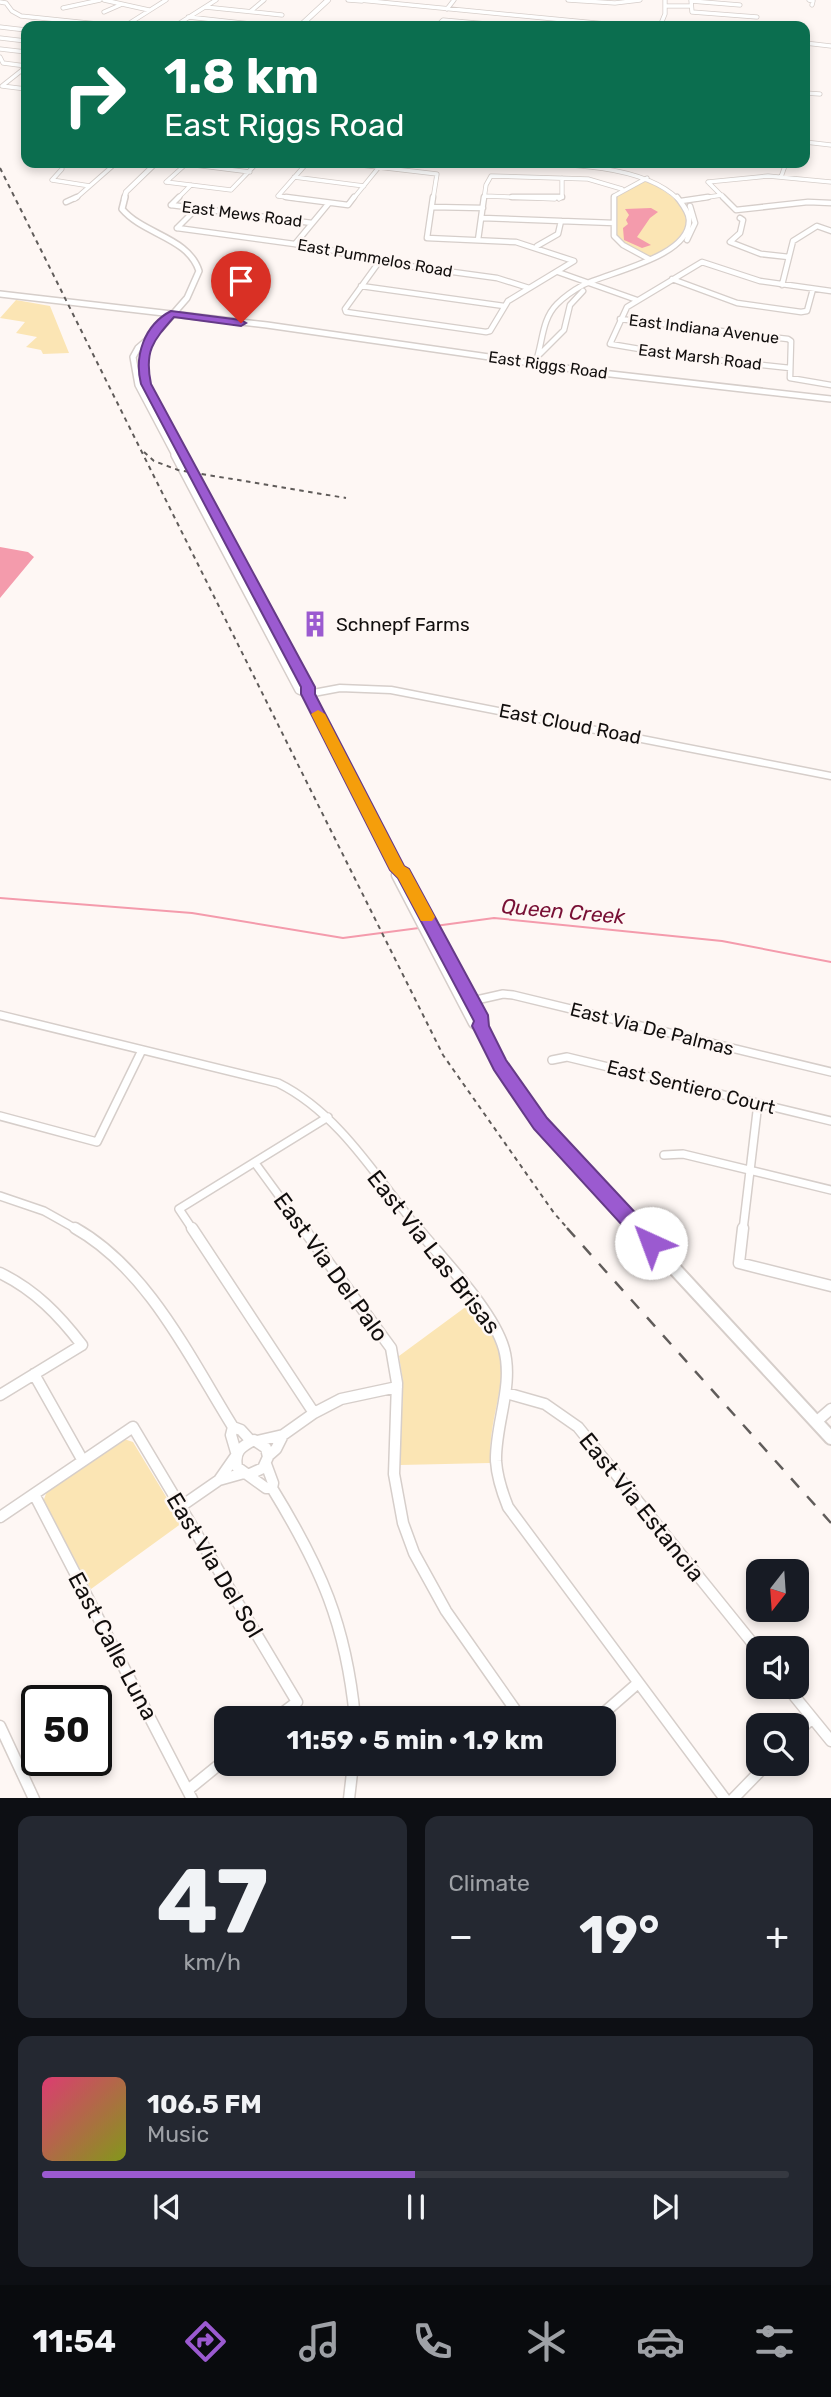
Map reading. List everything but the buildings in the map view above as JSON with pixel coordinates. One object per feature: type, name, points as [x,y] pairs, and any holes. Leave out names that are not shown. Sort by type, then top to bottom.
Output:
[{"type":"main road","points":[[308,21],[331,0]]},
{"type":"main road","points":[[308,21],[331,0]]},
{"type":"main road","points":[[151,168],[126,192],[122,209],[138,226],[180,247],[197,263],[199,274],[197,285],[135,354],[142,384],[148,386],[308,687],[308,694],[398,870],[397,875],[444,958],[474,1023],[481,1026]]},
{"type":"main road","name":"East Riggs Road","points":[[0,292],[174,312],[535,364],[831,399]]},
{"type":"main road","points":[[146,342],[138,368],[138,385],[299,690],[308,694]]},
{"type":"main road","points":[[444,958],[482,1020],[481,1026],[500,1065],[540,1123],[831,1438]]},
{"type":"street","points":[[63,8],[102,0],[150,10]]},
{"type":"street","points":[[133,21],[166,0]]},
{"type":"street","points":[[183,21],[216,0]]},
{"type":"street","points":[[251,12],[262,0]]},
{"type":"street","points":[[348,0],[575,21]]},
{"type":"street","points":[[359,0],[384,3]]},
{"type":"street","points":[[447,9],[454,0]]},
{"type":"street","points":[[568,0],[602,3],[640,1]]},
{"type":"street","points":[[662,21],[665,0]]},
{"type":"street","points":[[741,2],[691,1],[691,6],[692,12],[757,17]]},
{"type":"street","points":[[2,2],[23,16],[70,21]]},
{"type":"street","points":[[730,15],[741,2]]},
{"type":"street","points":[[104,12],[120,5]]},
{"type":"street","points":[[666,6],[691,6]]},
{"type":"street","points":[[205,7],[282,15],[275,21]]},
{"type":"street","points":[[188,18],[219,21]]},
{"type":"street","points":[[0,27],[21,29]]},
{"type":"street","points":[[0,38],[21,40]]},
{"type":"street","points":[[810,44],[831,46]]},
{"type":"street","points":[[1,50],[21,52]]},
{"type":"street","points":[[0,57],[3,64],[21,66]]},
{"type":"street","points":[[21,70],[2,86],[21,88]]},
{"type":"street","points":[[810,93],[820,94]]},
{"type":"street","points":[[810,143],[831,145]]},
{"type":"street","points":[[62,168],[52,180],[90,186]]},
{"type":"street","points":[[66,202],[74,200],[110,168]]},
{"type":"street","points":[[182,168],[166,182],[232,190],[253,168]]},
{"type":"street","points":[[218,168],[250,172]]},
{"type":"street","points":[[303,168],[278,196],[348,205],[378,168]]},
{"type":"street","points":[[379,262],[345,309],[346,312],[488,331],[504,306],[574,261],[537,246],[516,242],[426,237],[437,174],[386,168]]},
{"type":"street","points":[[597,168],[647,179]]},
{"type":"street","points":[[535,364],[540,354],[545,323],[564,298],[678,247],[691,234],[694,215],[676,192],[647,179],[607,168]]},
{"type":"street","points":[[781,177],[784,168]]},
{"type":"street","points":[[478,240],[486,185],[491,176],[595,181],[622,190]]},
{"type":"street","points":[[295,177],[364,186]]},
{"type":"street","points":[[831,182],[781,177],[708,182],[736,210],[807,202],[831,203]]},
{"type":"street","points":[[485,196],[559,199],[562,197],[562,178]]},
{"type":"street","points":[[647,179],[622,190],[613,198],[615,239],[650,260]]},
{"type":"street","name":"East Mews Road","points":[[191,185],[171,205],[312,223]]},
{"type":"street","points":[[683,201],[722,195]]},
{"type":"street","points":[[295,244],[329,202]]},
{"type":"street","points":[[432,207],[483,208]]},
{"type":"street","name":"East Pummelos Road","points":[[197,208],[177,228],[324,248],[379,262],[497,278],[529,288]]},
{"type":"street","points":[[482,218],[614,223]]},
{"type":"street","points":[[740,218],[743,220],[740,233],[730,242],[761,254],[789,257]]},
{"type":"street","points":[[537,246],[558,234],[561,221]]},
{"type":"street","points":[[782,285],[793,242],[817,226],[831,231]]},
{"type":"street","points":[[620,319],[627,307],[702,262],[782,285],[831,291]]},
{"type":"street","points":[[560,271],[638,300]]},
{"type":"street","points":[[672,279],[745,305],[805,312],[813,289]]},
{"type":"street","points":[[540,354],[564,330],[572,302],[593,283]]},
{"type":"street","points":[[361,286],[504,306]]},
{"type":"street","name":"East Indiana Avenue","points":[[620,319],[788,339],[791,341],[790,368]]},
{"type":"street","name":"East Marsh Road","points":[[620,319],[611,346],[790,368]]},
{"type":"street","points":[[790,368],[790,379],[831,384]]},
{"type":"street","name":"East Cloud Road","points":[[308,694],[340,688],[391,690],[831,776]]},
{"type":"street","name":"East Via De Palmas","points":[[472,1001],[503,994],[513,995],[831,1072]]},
{"type":"street","name":"East Via Las Brisas","points":[[0,1015],[278,1083],[302,1095],[328,1117],[495,1325],[507,1360],[506,1393],[496,1455],[499,1482],[508,1507],[725,1798]]},
{"type":"street","points":[[0,1116],[97,1142],[142,1050]]},
{"type":"street","name":"East Sentiero Court","points":[[552,1060],[567,1056],[831,1121]]},
{"type":"street","points":[[758,1103],[738,1264],[831,1286]]},
{"type":"street","points":[[314,1413],[179,1209],[328,1117]]},
{"type":"street","points":[[664,1155],[683,1154],[831,1190]]},
{"type":"street","name":"East Via Del Palo","points":[[255,1163],[386,1338],[394,1359],[397,1387],[394,1473],[398,1506],[406,1536],[437,1595],[514,1706]]},
{"type":"street","points":[[0,1196],[37,1207],[73,1224],[122,1263],[145,1290],[233,1427],[266,1448],[272,1488],[313,1553],[335,1604],[346,1648],[353,1706]]},
{"type":"street","points":[[0,1273],[19,1282],[54,1308],[82,1345],[0,1395]]},
{"type":"street","points":[[0,1517],[83,1461],[34,1374]]},
{"type":"street","points":[[180,1507],[219,1480],[242,1444],[283,1435],[314,1413],[353,1395],[397,1387]]},
{"type":"street","name":"East Via Estancia","points":[[506,1393],[545,1404],[578,1427],[747,1636]]},
{"type":"street","points":[[816,1422],[831,1409]]},
{"type":"street","name":"East Via Del Sol","points":[[83,1461],[133,1427],[297,1702],[292,1706]]},
{"type":"street","points":[[233,1427],[231,1435],[237,1467],[266,1488],[272,1488]]},
{"type":"street","points":[[219,1480],[259,1472],[283,1435]]},
{"type":"street","name":"East Calle Luna","points":[[34,1494],[190,1794]]},
{"type":"street","points":[[612,1706],[638,1683]]},
{"type":"street","points":[[798,1699],[831,1741]]},
{"type":"street","points":[[809,1722],[813,1718]]},
{"type":"street","points":[[0,1726],[34,1798]]},
{"type":"street","points":[[190,1794],[214,1771]]},
{"type":"street","points":[[349,1798],[352,1776]]},
{"type":"street","points":[[733,1798],[755,1776]]},
{"type":"shaded area","points":[[645,180],[675,199],[683,209],[686,219],[678,238],[649,258],[623,244],[616,237],[615,197]]},
{"type":"shaded area","points":[[651,208],[658,212],[650,218],[637,237],[651,245],[642,248],[624,240],[623,228],[628,224],[626,220],[629,215],[625,209]]},
{"type":"shaded area","points":[[16,300],[50,306],[69,353],[43,354],[41,350],[26,347],[37,337],[16,333],[25,322],[0,318]]},
{"type":"shaded area","points":[[0,547],[28,552],[34,557],[0,598]]},
{"type":"shaded area","points":[[471,1303],[488,1327],[501,1365],[490,1463],[400,1465],[403,1382],[399,1356]]},
{"type":"shaded area","points":[[124,1439],[133,1442],[182,1523],[91,1589],[43,1502],[47,1491]]},
{"type":"waterway","name":"Queen Creek","points":[[0,898],[192,913],[343,938],[419,928]]},
{"type":"waterway","name":"Queen Creek","points":[[435,926],[494,918],[722,941],[831,962]]},
{"type":"railway","points":[[0,168],[443,1055],[554,1213],[569,1230]]},
{"type":"railway","points":[[144,452],[154,461],[178,470],[346,498]]},
{"type":"railway","points":[[567,1228],[831,1523]]},
{"type":"slow traffic","points":[[318,714],[398,870],[404,874],[427,917]]},
{"type":"place","name":"Schnepf Farms","points":[[315,624]]},
{"type":"route","points":[[241,323],[171,314],[146,342],[142,367],[146,384],[308,687],[308,694],[398,870],[404,874],[482,1020],[481,1026],[490,1048],[540,1123],[651,1243]]}]
